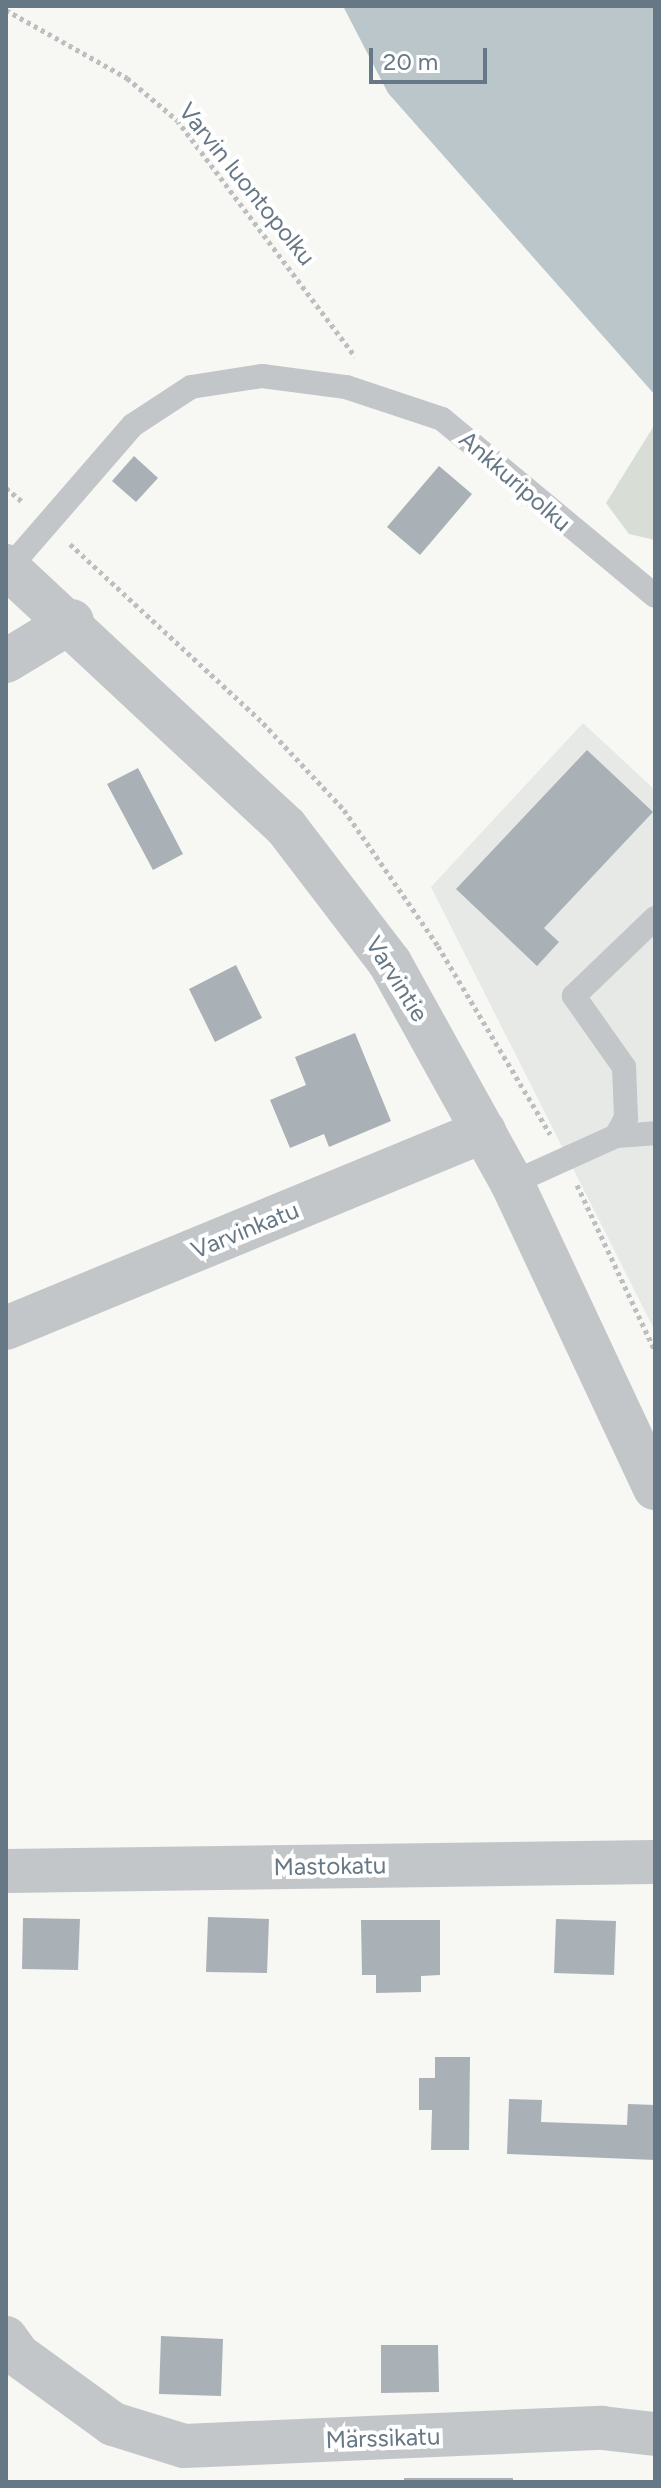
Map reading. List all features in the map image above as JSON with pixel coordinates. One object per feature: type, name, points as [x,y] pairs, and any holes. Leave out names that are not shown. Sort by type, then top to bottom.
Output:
[{"type":"street","name":"Varvintie","points":[[7,567],[72,621],[267,807],[325,875],[390,963],[512,1183],[655,1488]]},
{"type":"street","points":[[6,661],[72,621]]},
{"type":"street","name":"Varvinkatu","points":[[6,1328],[484,1131]]},
{"type":"street","name":"Mastokatu","points":[[6,1871],[655,1862]]},
{"type":"street","name":"Märssikatu","points":[[6,2338],[18,2355],[113,2424],[184,2446],[602,2428],[655,2434]]},
{"type":"lane","name":"Ankkuripolku","points":[[7,567],[133,425],[191,387],[262,376],[383,396],[470,438],[606,562],[655,596]]},
{"type":"lane","points":[[616,1136],[630,1084],[574,996],[655,918]]},
{"type":"lane","points":[[512,1183],[616,1136],[655,1133]]},
{"type":"path","name":"Varvin luontopolku","points":[[6,10],[127,78],[177,120],[256,216],[383,396]]},
{"type":"shaded area","points":[[343,6],[655,6],[655,395],[388,93]]},
{"type":"shaded area","points":[[655,424],[655,540],[629,534],[606,503]]},
{"type":"shaded area","points":[[583,723],[655,790],[655,1331],[431,887]]},
{"type":"building","points":[[134,456],[158,478],[136,502],[112,481]]},
{"type":"building","points":[[439,466],[472,494],[420,555],[387,527]]},
{"type":"building","points":[[587,750],[653,812],[544,928],[559,942],[537,966],[456,889]]},
{"type":"building","points":[[138,768],[183,854],[153,870],[107,784]]},
{"type":"building","points":[[236,965],[262,1018],[215,1042],[189,989]]},
{"type":"building","points":[[355,1033],[391,1121],[329,1147],[324,1134],[290,1148],[270,1100],[306,1085],[295,1057]]},
{"type":"building","points":[[208,1917],[269,1919],[267,1973],[206,1972]]},
{"type":"building","points":[[23,1918],[80,1919],[78,1970],[22,1969]]},
{"type":"building","points":[[556,1919],[616,1921],[614,1975],[554,1973]]},
{"type":"building","points":[[361,1920],[440,1920],[440,1975],[421,1976],[421,1992],[376,1993],[376,1975],[362,1975]]},
{"type":"building","points":[[435,2057],[470,2057],[469,2150],[431,2150],[432,2110],[419,2110],[419,2078],[435,2078]]},
{"type":"building","points":[[509,2099],[542,2100],[541,2122],[627,2125],[628,2104],[655,2105],[655,2160],[507,2154]]},
{"type":"building","points":[[161,2336],[223,2339],[221,2396],[159,2394]]},
{"type":"building","points":[[381,2345],[438,2345],[439,2392],[381,2393]]},
{"type":"building","points":[[404,2478],[513,2478],[513,2482],[404,2482]]}]
